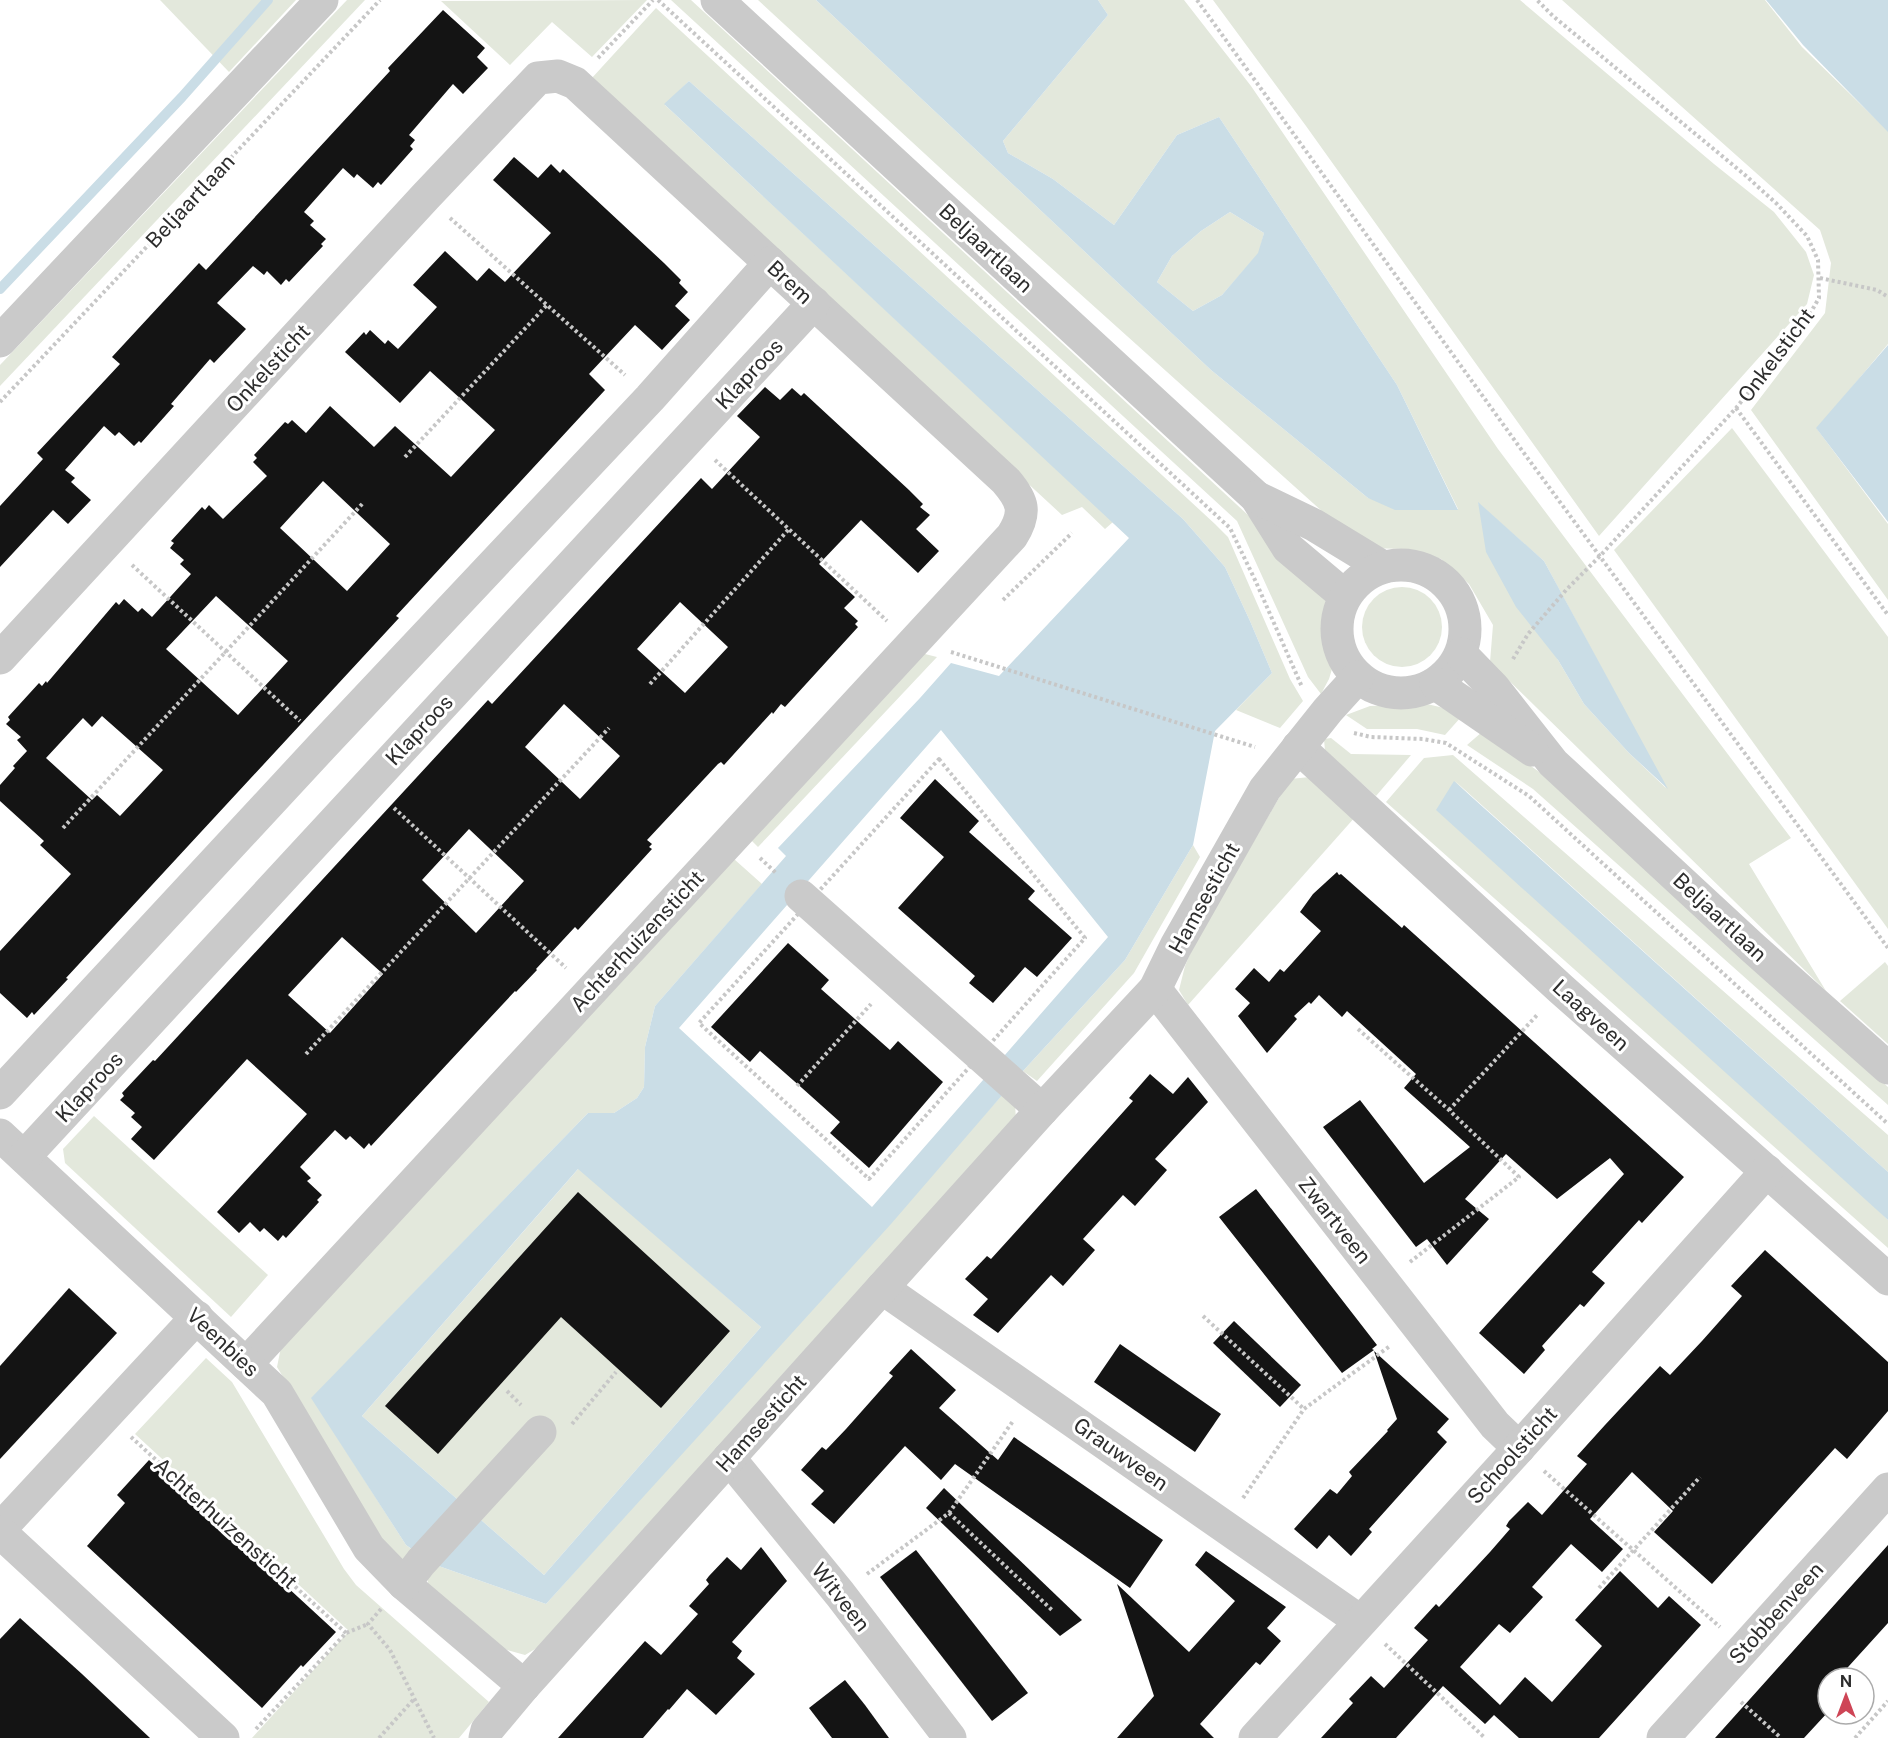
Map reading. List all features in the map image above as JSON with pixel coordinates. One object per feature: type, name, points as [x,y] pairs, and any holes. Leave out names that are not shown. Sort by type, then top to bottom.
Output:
[{"type":"street","name":"Beljaartlaan","points":[[0,341],[322,0]]},
{"type":"street","name":"Beljaartlaan","points":[[717,0],[1256,497],[1288,548],[1345,596]]},
{"type":"street","name":"Onkelsticht","points":[[0,658],[426,196],[538,78],[558,76],[575,83]]},
{"type":"street","name":"Brem","points":[[575,83],[1005,481],[1018,496],[1023,514]]},
{"type":"street","points":[[0,1093],[650,398],[770,263]]},
{"type":"street","name":"Klaproos","points":[[24,1157],[814,303]]},
{"type":"street","name":"Beljaartlaan","points":[[1256,497],[1314,525],[1383,567]]},
{"type":"street","name":"Achterhuizensticht","points":[[246,1364],[1012,536],[1023,514]]},
{"type":"street","points":[[1412,565],[1439,576],[1458,598],[1466,626],[1461,654],[1452,669],[1436,684],[1410,693],[1382,691],[1358,677],[1341,653],[1339,644],[1336,624],[1345,596],[1357,582],[1383,567],[1412,565]]},
{"type":"street","name":"Beljaartlaan","points":[[1461,654],[1494,688],[1553,764]]},
{"type":"street","name":"Hamsesticht","points":[[485,1738],[487,1730],[524,1686],[882,1288],[1033,1103],[1155,989],[1176,946],[1265,789],[1328,710],[1358,677]]},
{"type":"street","name":"Beljaartlaan","points":[[1436,684],[1553,764],[1753,948],[1888,1068]]},
{"type":"street","name":"Laagveen","points":[[1298,747],[1561,989],[1888,1279]]},
{"type":"street","points":[[801,896],[1033,1103]]},
{"type":"street","name":"Zwartveen","points":[[1155,989],[1495,1425],[1519,1448]]},
{"type":"street","name":"Veenbies","points":[[0,1135],[277,1393],[369,1548],[413,1573],[524,1686]]},
{"type":"street","name":"Schoolsticht","points":[[1255,1738],[1767,1171]]},
{"type":"street","name":"Grauwveen","points":[[882,1288],[1360,1621]]},
{"type":"street","points":[[196,1317],[0,1530],[223,1738]]},
{"type":"street","points":[[413,1573],[540,1432]]},
{"type":"street","name":"Witveen","points":[[729,1458],[840,1594],[950,1738]]},
{"type":"street","name":"Stobbenveen","points":[[1663,1738],[1888,1489]]},
{"type":"path","name":"Beljaartlaan","points":[[0,402],[380,0]]},
{"type":"path","points":[[575,83],[653,0]]},
{"type":"path","points":[[1197,0],[1518,445],[1888,948]]},
{"type":"path","name":"Onkelsticht","points":[[1528,634],[1566,589],[1600,556],[1736,408],[1803,326],[1819,298],[1820,278],[1818,260],[1807,236],[1777,204],[1553,16],[1537,0]]},
{"type":"path","points":[[426,196],[650,398]]},
{"type":"path","points":[[1820,278],[1877,290],[1888,297]]},
{"type":"path","points":[[405,457],[547,305]]},
{"type":"path","points":[[1736,408],[1888,615]]},
{"type":"path","points":[[690,437],[912,644]]},
{"type":"path","points":[[63,828],[364,502]]},
{"type":"path","points":[[650,684],[789,530]]},
{"type":"path","points":[[999,604],[1072,533]]},
{"type":"path","points":[[958,644],[950,652],[1229,738]]},
{"type":"path","points":[[306,1054],[609,728]]},
{"type":"path","points":[[797,1086],[894,978]]},
{"type":"path","points":[[1449,1110],[1561,989]]},
{"type":"path","points":[[1358,1029],[1449,1110],[1519,1177],[1384,1282]]},
{"type":"path","points":[[1203,1316],[1304,1409]]},
{"type":"path","points":[[1224,1526],[1304,1409],[1418,1326]]},
{"type":"path","points":[[840,1594],[950,1513],[1033,1393]]},
{"type":"path","name":"Achterhuizensticht","points":[[105,1414],[346,1633]]},
{"type":"path","points":[[1519,1448],[1744,1648]]},
{"type":"path","points":[[1599,1588],[1700,1478]]},
{"type":"path","points":[[950,1513],[1053,1611]]},
{"type":"path","points":[[255,1729],[346,1633],[368,1624],[413,1573]]},
{"type":"path","points":[[1360,1621],[1485,1738]]},
{"type":"path","points":[[368,1624],[390,1650],[434,1738]]},
{"type":"path","points":[[1716,1679],[1781,1738]]},
{"type":"path","points":[[379,1738],[414,1700]]},
{"type":"path","points":[[1855,1738],[1888,1701]]},
{"type":"shaded area","points":[[160,0],[296,0],[229,72]]},
{"type":"shaded area","points":[[347,0],[365,0],[0,386],[0,365]]},
{"type":"shaded area","points":[[647,0],[592,57],[552,22],[510,65],[441,1]]},
{"type":"shaded area","points":[[671,0],[691,0],[1275,540],[1326,595],[1325,623],[1332,669],[1321,694],[1308,677],[1237,521]]},
{"type":"shaded area","points":[[758,0],[816,0],[1211,370],[1368,498],[1458,509],[1397,385],[1219,117],[1177,135],[1114,225],[1053,179],[1008,153],[1003,141],[1108,15],[1098,0],[1184,0],[1251,86],[1498,449],[1791,838],[1749,864],[1826,991],[1490,662],[1493,625],[1469,584],[1441,559],[1406,549],[1363,548],[950,177]],"holes":[[[1478,503],[1544,561],[1666,788],[1629,753],[1584,704],[1558,660]]]},
{"type":"shaded area","points":[[816,0],[1098,0],[1108,15],[1003,141],[1008,153],[1053,179],[1114,225],[1177,135],[1219,117],[1397,385],[1458,510],[1395,510],[1368,498],[1211,370]],"holes":[[[1230,212],[1264,233],[1258,253],[1222,295],[1193,311],[1157,282],[1172,256],[1201,231]]]},
{"type":"shaded area","points":[[1213,0],[1520,0],[1774,212],[1806,252],[1814,275],[1807,304],[1599,536],[1306,126]]},
{"type":"shaded area","points":[[1562,0],[1765,0],[1802,47],[1888,131],[1888,344],[1817,429],[1888,524],[1888,600],[1751,410],[1825,313],[1831,263],[1820,230]]},
{"type":"shaded area","points":[[1766,0],[1888,0],[1888,132],[1803,45]]},
{"type":"shaded area","points":[[656,8],[1228,537],[1290,679],[1303,701],[1280,728],[1236,710],[1272,673],[1225,567],[1183,519],[689,81],[665,105],[1113,522],[1105,529],[1082,507],[1062,515],[591,79]]},
{"type":"shaded area","points":[[689,81],[1183,519],[1225,567],[1272,673],[1215,731],[1193,845],[1125,960],[1023,1071],[891,1224],[546,1604],[433,1564],[406,1545],[311,1398],[588,1113],[614,1113],[637,1098],[644,1087],[645,1047],[655,1006],[786,856],[778,848],[951,663],[999,676],[1129,538],[664,104]],"holes":[[[941,730],[1108,937],[872,1207],[679,1028]],[[578,1169],[761,1327],[544,1575],[362,1416]]]},
{"type":"shaded area","points":[[1230,212],[1264,233],[1259,253],[1222,295],[1193,311],[1157,282],[1172,256],[1201,231]]},
{"type":"shaded area","points":[[1888,345],[1888,522],[1816,428]]},
{"type":"shaded area","points":[[1732,428],[1888,637],[1888,929],[1614,550]]},
{"type":"shaded area","points":[[1478,502],[1544,561],[1668,789],[1629,753],[1584,704],[1558,660],[1516,607],[1486,552]]},
{"type":"shaded area","points":[[1402,587],[1417,590],[1430,599],[1439,612],[1442,627],[1439,642],[1430,655],[1417,664],[1402,667],[1387,664],[1374,655],[1365,642],[1362,627],[1365,612],[1374,599],[1387,590]]},
{"type":"shaded area","points":[[921,653],[937,657],[758,847],[750,839]]},
{"type":"shaded area","points":[[1427,704],[1444,708],[1461,717],[1445,735],[1417,729],[1367,729],[1346,715],[1370,706]]},
{"type":"shaded area","points":[[1482,732],[1538,771],[1888,1087],[1888,1105],[1533,789],[1467,745]]},
{"type":"shaded area","points":[[1331,738],[1351,754],[1411,755],[1376,796],[1325,751],[1324,739]]},
{"type":"shaded area","points":[[1453,755],[1888,1135],[1888,1172],[1455,781],[1888,1220],[1888,1248],[1386,802],[1424,758]]},
{"type":"shaded area","points":[[1310,777],[1356,816],[1188,1005],[1179,990],[1185,966],[1196,940],[1290,779]]},
{"type":"shaded area","points":[[1454,781],[1888,1172],[1888,1220],[1436,810]]},
{"type":"shaded area","points":[[1193,845],[1200,857],[1134,973],[1037,1081],[1023,1071],[1125,960]]},
{"type":"shaded area","points":[[734,859],[762,884],[655,1006],[645,1047],[644,1087],[637,1098],[614,1113],[588,1113],[312,1398],[406,1545],[417,1553],[403,1561],[389,1550],[277,1367],[281,1347]]},
{"type":"shaded area","points":[[1885,962],[1888,966],[1888,1044],[1840,1001]]},
{"type":"shaded area","points":[[1003,1094],[1015,1103],[1016,1121],[542,1645],[525,1655],[504,1649],[428,1584],[427,1573],[433,1564],[546,1604]]},
{"type":"shaded area","points":[[94,1116],[268,1275],[231,1317],[65,1163],[63,1149]]},
{"type":"shaded area","points":[[579,1168],[761,1327],[544,1575],[362,1416]]},
{"type":"shaded area","points":[[206,1358],[232,1382],[344,1569],[356,1585],[489,1702],[459,1738],[252,1738],[349,1631],[135,1434]]},
{"type":"building","points":[[443,10],[485,48],[477,57],[488,68],[463,94],[453,84],[409,135],[415,140],[410,146],[413,149],[381,185],[378,182],[373,188],[357,174],[354,178],[343,168],[304,212],[314,221],[310,225],[326,239],[321,244],[323,246],[289,282],[286,279],[281,285],[267,271],[264,275],[253,266],[217,303],[246,329],[214,363],[210,359],[171,404],[174,406],[141,443],[139,441],[134,446],[119,432],[115,436],[104,426],[65,470],[75,478],[71,482],[91,500],[68,524],[53,510],[0,567],[0,506],[43,459],[37,453],[120,364],[112,357],[199,263],[206,270],[390,71],[388,68]]},
{"type":"building","points":[[514,157],[538,178],[551,164],[560,173],[563,169],[681,280],[679,283],[688,292],[675,306],[690,320],[662,350],[635,325],[589,374],[605,390],[396,616],[399,618],[66,978],[68,979],[34,1015],[32,1012],[27,1018],[0,993],[0,951],[71,874],[40,845],[44,841],[0,801],[0,785],[27,751],[17,740],[21,737],[6,724],[10,720],[8,717],[39,683],[42,686],[46,681],[47,683],[116,602],[119,605],[124,599],[138,612],[142,608],[152,617],[191,574],[180,564],[184,560],[170,548],[174,543],[171,541],[202,507],[205,510],[209,505],[223,519],[267,476],[253,462],[257,458],[254,455],[285,422],[288,424],[292,420],[306,433],[330,406],[374,447],[395,426],[451,477],[495,430],[430,371],[400,403],[345,352],[364,332],[366,335],[370,330],[385,344],[388,340],[398,349],[437,307],[413,285],[445,251],[477,281],[489,268],[505,282],[551,233],[493,180]],"holes":[[[323,481],[390,544],[347,591],[280,528]],[[216,596],[288,661],[238,715],[166,649]],[[102,716],[163,770],[120,816],[97,795],[92,800],[46,758],[83,718],[92,727]]]},
{"type":"building","points":[[765,387],[780,400],[792,388],[801,396],[804,393],[923,504],[920,507],[930,515],[916,529],[939,551],[918,573],[861,520],[819,564],[855,597],[844,608],[858,621],[855,624],[858,627],[785,707],[781,704],[724,765],[721,762],[718,764],[647,840],[652,844],[649,847],[652,849],[578,930],[575,927],[371,1146],[369,1143],[364,1149],[350,1136],[346,1140],[335,1130],[300,1167],[311,1178],[307,1181],[322,1195],[317,1200],[319,1202],[286,1238],[283,1235],[278,1241],[264,1228],[260,1232],[250,1222],[239,1233],[217,1212],[307,1114],[247,1059],[154,1160],[131,1139],[142,1127],[131,1117],[135,1113],[120,1100],[124,1096],[122,1093],[153,1060],[155,1061],[488,700],[492,704],[701,478],[712,489],[760,437],[737,416]],"holes":[[[680,602],[728,647],[685,693],[637,649]],[[564,704],[620,756],[580,799],[525,747]],[[469,829],[524,881],[476,933],[422,880]],[[342,937],[383,974],[330,1033],[288,995]]]},
{"type":"building","points":[[935,779],[979,821],[969,832],[1035,891],[1028,899],[1072,938],[1037,977],[1025,967],[993,1003],[969,983],[975,976],[898,908],[944,857],[900,818]]},
{"type":"building","points":[[1337,872],[1402,928],[1404,925],[1684,1177],[1642,1223],[1639,1220],[1592,1272],[1605,1283],[1584,1307],[1580,1304],[1542,1346],[1545,1350],[1524,1374],[1479,1333],[1624,1174],[1610,1158],[1557,1199],[1506,1154],[1465,1199],[1489,1219],[1447,1265],[1427,1239],[1416,1247],[1323,1127],[1360,1100],[1424,1183],[1470,1147],[1404,1088],[1416,1074],[1347,1011],[1342,1017],[1319,995],[1294,1016],[1297,1019],[1267,1053],[1238,1016],[1250,1003],[1235,989],[1254,968],[1269,982],[1280,969],[1284,972],[1321,931],[1300,912],[1313,894]]},
{"type":"building","points":[[788,943],[829,980],[821,989],[890,1050],[898,1041],[943,1082],[869,1168],[830,1133],[840,1122],[802,1088],[760,1051],[750,1062],[711,1027]]},
{"type":"building","points":[[1150,1074],[1173,1094],[1188,1077],[1208,1102],[1155,1159],[1167,1170],[1135,1206],[1123,1195],[1083,1239],[1095,1250],[1063,1286],[1051,1275],[998,1333],[973,1315],[988,1299],[965,1279],[987,1256],[991,1259],[1011,1237],[1133,1101],[1129,1098]]},
{"type":"building","points":[[1256,1189],[1377,1345],[1372,1349],[1374,1350],[1342,1373],[1219,1217]]},
{"type":"building","points":[[578,1192],[730,1331],[661,1408],[561,1317],[438,1454],[385,1406]]},
{"type":"building","points":[[1765,1250],[1888,1362],[1888,1411],[1847,1459],[1835,1448],[1712,1584],[1654,1532],[1673,1511],[1632,1472],[1590,1519],[1623,1549],[1602,1572],[1571,1544],[1532,1587],[1543,1597],[1510,1633],[1499,1624],[1460,1667],[1500,1705],[1525,1677],[1552,1702],[1602,1646],[1575,1620],[1620,1571],[1658,1608],[1669,1596],[1701,1625],[1599,1738],[1519,1738],[1494,1715],[1485,1724],[1443,1686],[1396,1738],[1321,1738],[1353,1703],[1349,1699],[1371,1676],[1384,1688],[1428,1640],[1414,1628],[1436,1604],[1439,1607],[1490,1552],[1510,1529],[1506,1526],[1509,1521],[1528,1502],[1542,1515],[1587,1464],[1577,1456],[1605,1425],[1660,1366],[1670,1375],[1702,1341],[1742,1296],[1731,1286]]},
{"type":"building","points":[[69,1288],[117,1333],[0,1459],[0,1366]]},
{"type":"building","points":[[1234,1321],[1301,1385],[1280,1407],[1213,1343]]},
{"type":"building","points":[[1120,1344],[1221,1414],[1195,1452],[1094,1382]]},
{"type":"building","points":[[911,1349],[956,1390],[939,1408],[998,1460],[1014,1437],[1163,1540],[1130,1588],[955,1464],[941,1480],[905,1446],[834,1524],[811,1504],[824,1491],[801,1470],[822,1447],[826,1450],[846,1429],[893,1376],[889,1373]]},
{"type":"building","points":[[1374,1351],[1449,1419],[1437,1432],[1447,1442],[1369,1529],[1372,1532],[1351,1556],[1329,1535],[1317,1549],[1294,1529],[1330,1489],[1337,1494],[1352,1476],[1349,1472],[1397,1419]]},
{"type":"building","points":[[149,1460],[336,1632],[303,1667],[301,1665],[262,1708],[87,1546],[125,1503],[117,1495]]},
{"type":"building","points":[[944,1488],[1082,1620],[1060,1636],[926,1508]]},
{"type":"building","points":[[1888,1545],[1888,1623],[1849,1666],[1816,1666],[1816,1725],[1804,1738],[1715,1738]]},
{"type":"building","points":[[761,1547],[787,1581],[732,1642],[742,1651],[737,1658],[755,1674],[716,1715],[687,1689],[643,1738],[558,1738],[645,1641],[661,1655],[698,1614],[689,1606],[709,1584],[706,1580],[709,1576],[727,1557],[741,1570]]},
{"type":"building","points":[[916,1550],[1028,1693],[992,1721],[880,1577]]},
{"type":"building","points":[[1206,1551],[1286,1607],[1267,1628],[1281,1641],[1260,1665],[1256,1662],[1200,1724],[1214,1738],[1117,1738],[1154,1696],[1117,1584],[1189,1652],[1235,1601],[1195,1565]]},
{"type":"building","points":[[20,1618],[150,1738],[0,1738],[0,1639]]},
{"type":"building","points":[[845,1680],[889,1738],[832,1738],[809,1708]]},
{"type":"waterway","points":[[0,289],[182,97],[268,0]]}]
